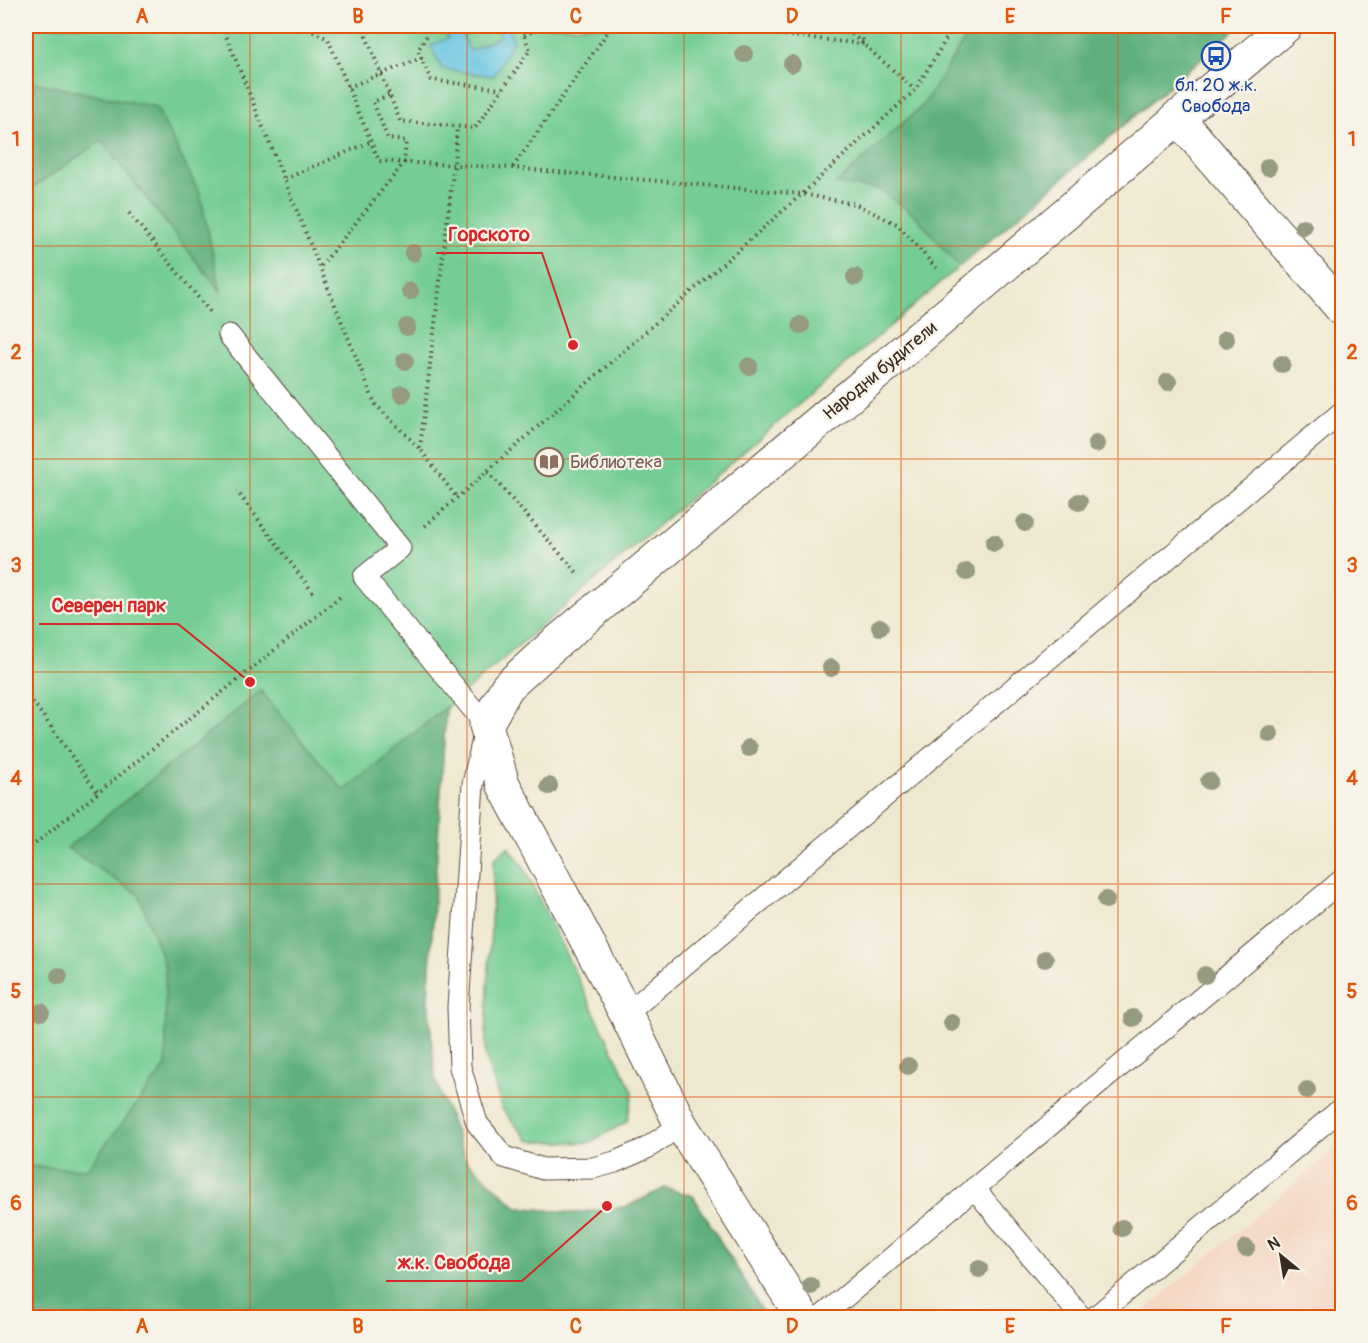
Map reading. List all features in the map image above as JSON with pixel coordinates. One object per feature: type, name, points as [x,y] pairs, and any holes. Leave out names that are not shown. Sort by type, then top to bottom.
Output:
[{"type":"street","name":"Народни будители","points":[[486,725],[507,687],[550,648],[1286,26]]},
{"type":"street","points":[[1177,117],[1342,309]]},
{"type":"street","points":[[486,725],[504,784],[626,1014],[681,1125],[803,1317]]},
{"type":"lane","points":[[229,335],[400,548],[364,577],[486,725],[473,784],[458,1007],[460,1067],[477,1123],[504,1157],[543,1169],[593,1168],[615,1162],[647,1148],[681,1125]]},
{"type":"lane","points":[[626,1014],[1342,412]]},
{"type":"lane","points":[[820,1317],[1342,880]]},
{"type":"lane","points":[[1094,1317],[1342,1108]]},
{"type":"lane","points":[[974,1188],[1082,1317]]},
{"type":"path","points":[[222,26],[375,404],[420,449],[458,498]]},
{"type":"path","points":[[302,26],[328,39],[379,161],[513,168],[802,194],[855,204],[897,224],[964,300]]},
{"type":"path","points":[[374,26],[366,36],[400,121],[476,128],[530,50],[520,26]]},
{"type":"path","points":[[433,26],[418,50],[431,80],[502,89]]},
{"type":"path","points":[[524,35],[546,26]]},
{"type":"path","points":[[513,168],[612,26]]},
{"type":"path","points":[[700,26],[864,44]]},
{"type":"path","points":[[843,26],[915,90]]},
{"type":"path","points":[[860,26],[864,44]]},
{"type":"path","points":[[424,528],[802,194],[915,90],[954,26]]},
{"type":"path","points":[[348,87],[422,58]]},
{"type":"path","points":[[321,267],[404,163],[406,141],[388,139],[372,102],[389,95]]},
{"type":"path","points":[[420,449],[457,127]]},
{"type":"path","points":[[285,179],[370,142]]},
{"type":"path","points":[[129,213],[229,335]]},
{"type":"path","points":[[488,472],[603,603]]},
{"type":"path","points":[[240,495],[314,594]]},
{"type":"path","points":[[26,851],[364,577]]},
{"type":"path","points":[[26,692],[98,793]]},
{"type":"path","points":[[56,735],[63,730]]},
{"type":"shaded area","points":[[1342,1143],[1342,1317],[1137,1317]]},
{"type":"green space","points":[[26,26],[1239,26],[446,708],[428,999],[435,1079],[466,1160],[517,1207],[572,1213],[626,1207],[665,1188],[693,1196],[766,1317],[26,1317]]},
{"type":"green space","points":[[973,26],[1239,26],[959,267],[917,217],[879,189],[836,184],[924,104]]},
{"type":"green space","points":[[26,81],[156,107],[200,194],[221,292],[101,141],[26,192]]},
{"type":"green space","points":[[261,691],[344,791],[446,707],[428,999],[435,1079],[466,1160],[517,1207],[572,1213],[626,1207],[665,1188],[693,1196],[766,1317],[26,1317],[26,1166],[87,1169],[166,1066],[165,967],[139,895],[67,848]]},
{"type":"green space","points":[[508,847],[522,864],[633,1092],[627,1122],[588,1143],[529,1141],[502,1109],[485,1054],[494,859]]},
{"type":"water","points":[[461,26],[459,28],[470,51],[501,36],[496,26],[507,26],[513,40],[494,76],[442,69],[431,46],[448,38],[443,27]]},
{"type":"place","name":"бл. 20 ж.к. Свобода","points":[[1216,56]]},
{"type":"place","name":"Горското","points":[[573,345]]},
{"type":"place","name":"Библиотека","points":[[549,462]]},
{"type":"place","name":"Северен парк","points":[[250,682]]},
{"type":"place","name":"ж.к. Свобода","points":[[607,1206]]}]
